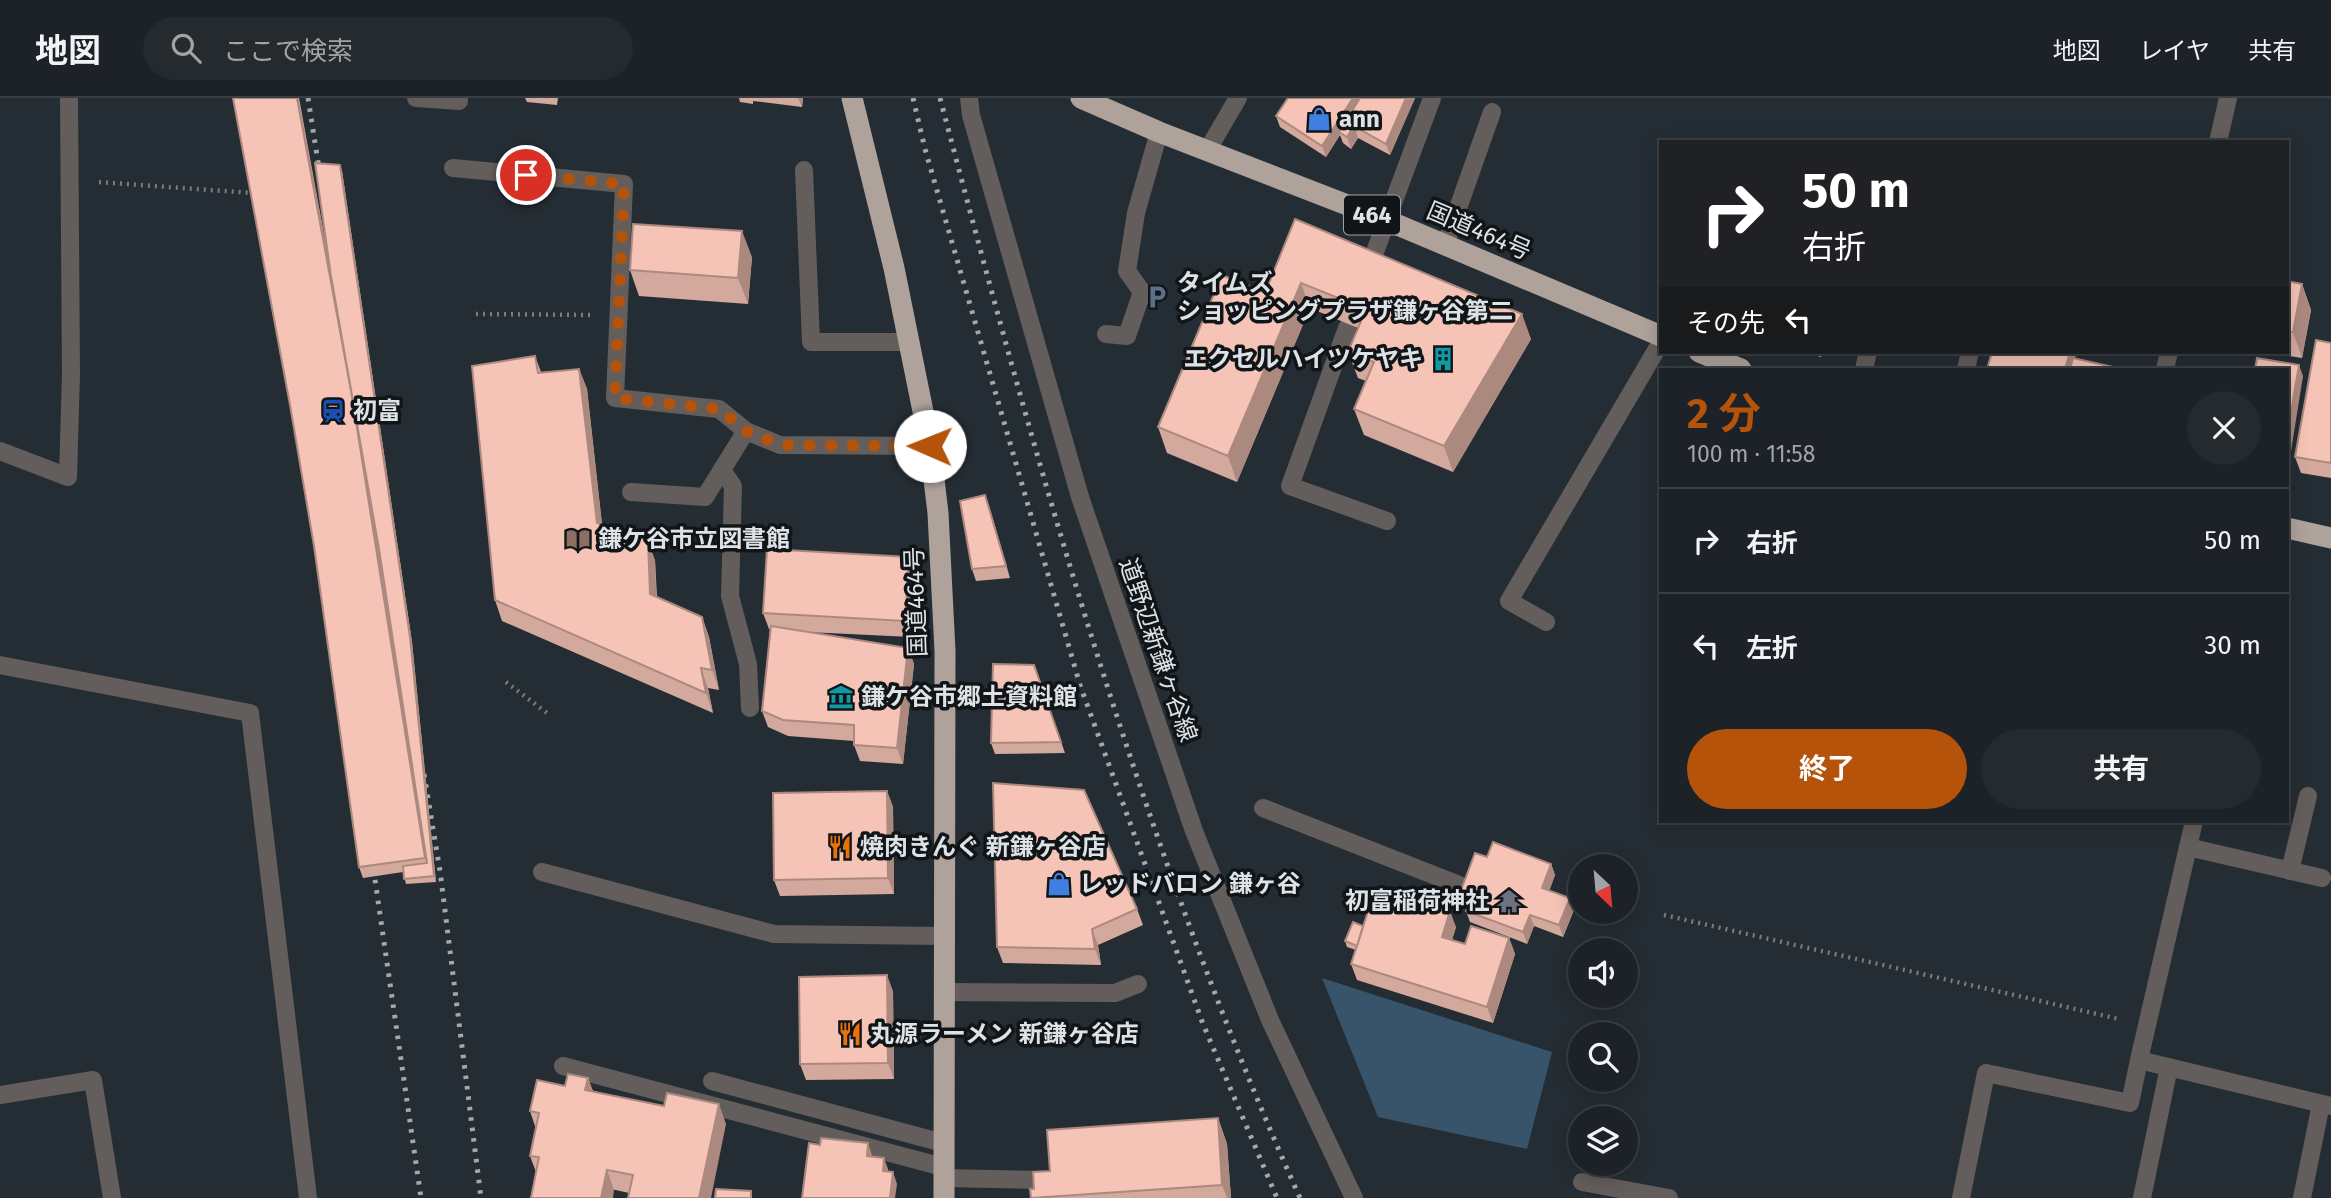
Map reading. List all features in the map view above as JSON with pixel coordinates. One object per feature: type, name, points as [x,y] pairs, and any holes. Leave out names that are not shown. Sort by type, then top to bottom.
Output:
[{"type":"highway","name":"国道464号","points":[[852,98],[894,268],[930,446],[938,513],[943,591],[943,1181]]},
{"type":"highway","name":"国道464号","points":[[1081,98],[1159,132],[1386,220],[1659,338]]},
{"type":"highway","points":[[1704,354],[1739,368]]},
{"type":"highway","points":[[2289,528],[2331,538]]},
{"type":"street","points":[[0,451],[68,477],[71,374],[69,98]]},
{"type":"street","points":[[416,98],[459,101],[459,98]]},
{"type":"street","name":"道野辺新鎌ヶ谷線","points":[[969,98],[971,115],[1080,497],[1194,831],[1270,1020],[1354,1198]]},
{"type":"street","points":[[1208,151],[1238,98]]},
{"type":"street","points":[[1369,268],[1432,98]]},
{"type":"street","points":[[2218,140],[2228,98]]},
{"type":"street","points":[[1445,246],[1492,112]]},
{"type":"street","points":[[1106,334],[1127,336],[1142,292],[1127,271],[1136,213],[1159,132]]},
{"type":"street","points":[[453,168],[624,184],[615,398],[719,409],[746,431],[780,445],[930,446]]},
{"type":"street","points":[[804,170],[811,342],[909,342]]},
{"type":"street","points":[[1347,328],[1290,486],[1387,521]]},
{"type":"street","points":[[1546,622],[1509,601],[1659,342]]},
{"type":"street","points":[[631,492],[705,497],[746,431]]},
{"type":"street","points":[[722,470],[733,486],[730,596],[748,664],[750,708]]},
{"type":"street","points":[[0,665],[250,713],[308,1198]]},
{"type":"street","points":[[2290,871],[2308,796]]},
{"type":"street","points":[[1262,808],[1459,885]]},
{"type":"street","points":[[1961,1198],[1986,1073],[2130,1103],[2194,823]]},
{"type":"street","points":[[2188,847],[2322,878]]},
{"type":"street","points":[[542,872],[774,934],[943,936]]},
{"type":"street","points":[[943,992],[1115,993],[1138,984]]},
{"type":"street","points":[[2139,1060],[2326,1105],[2302,1198]]},
{"type":"street","points":[[563,1066],[727,1110],[943,1181],[1045,1180]]},
{"type":"street","points":[[2142,1198],[2169,1067]]},
{"type":"street","points":[[0,1095],[93,1080],[113,1198]]},
{"type":"street","points":[[712,1081],[943,1143]]},
{"type":"street","points":[[1582,1182],[1669,1198]]},
{"type":"path","points":[[70,180],[252,193]]},
{"type":"path","points":[[476,313],[619,315]]},
{"type":"path","points":[[506,682],[547,713]]},
{"type":"path","points":[[1664,915],[2147,1025]]},
{"type":"shaded area","points":[[1322,978],[1552,1052],[1527,1149],[1378,1117]]},
{"type":"building","points":[[233,98],[297,98],[352,396],[425,858],[359,867],[314,546]]},
{"type":"building","points":[[1288,98],[1353,98],[1322,146],[1276,116]]},
{"type":"building","points":[[1360,98],[1406,98],[1386,144],[1354,126],[1347,137],[1339,132]]},
{"type":"building","points":[[315,163],[340,165],[410,637],[434,876],[404,879],[403,866],[427,863],[379,549],[331,276]]},
{"type":"building","name":"エクセルハイツケヤキ","points":[[1295,219],[1522,314],[1444,446],[1354,409],[1374,362],[1348,352],[1366,309],[1301,283],[1228,456],[1158,427],[1222,275],[1265,293]]},
{"type":"building","points":[[633,224],[742,231],[738,278],[630,270]]},
{"type":"building","points":[[2289,281],[2302,284],[2293,332],[2289,332]]},
{"type":"building","points":[[2316,340],[2331,343],[2331,463],[2295,457]]},
{"type":"building","points":[[1991,354],[2069,354],[2065,368],[1987,368]]},
{"type":"building","points":[[535,356],[538,373],[579,369],[597,523],[648,540],[650,594],[702,617],[712,670],[701,668],[706,693],[495,600],[472,366]]},
{"type":"building","points":[[2073,358],[2118,368],[2070,368]]},
{"type":"building","points":[[2257,358],[2299,365],[2289,424],[2289,368],[2255,368]]},
{"type":"building","points":[[985,495],[1006,566],[972,569],[960,501]]},
{"type":"building","points":[[767,549],[909,557],[905,621],[763,613]]},
{"type":"building","points":[[771,626],[908,648],[897,748],[854,745],[854,725],[783,720],[762,711]]},
{"type":"building","points":[[993,664],[1034,665],[1061,742],[991,743]]},
{"type":"building","points":[[993,783],[1084,790],[1137,909],[1092,929],[1095,949],[997,947]]},
{"type":"building","points":[[887,791],[888,878],[774,880],[773,793]]},
{"type":"building","points":[[1493,842],[1551,864],[1542,888],[1568,897],[1559,925],[1530,915],[1523,932],[1466,911],[1471,897],[1460,893],[1475,853],[1487,857]]},
{"type":"building","points":[[1395,893],[1450,911],[1442,937],[1465,944],[1471,926],[1509,938],[1487,1007],[1351,964],[1372,899],[1391,905]]},
{"type":"building","points":[[1353,922],[1363,926],[1357,946],[1345,941]]},
{"type":"building","points":[[887,975],[888,1063],[800,1064],[799,977]]},
{"type":"building","points":[[568,1074],[588,1078],[585,1090],[664,1106],[667,1093],[719,1104],[699,1198],[628,1198],[633,1175],[607,1170],[601,1198],[531,1198],[539,1157],[530,1156],[539,1113],[530,1111],[537,1080],[565,1086]]},
{"type":"building","points":[[1218,1118],[1222,1185],[1031,1198],[1030,1189],[1034,1189],[1033,1172],[1050,1171],[1047,1130]]},
{"type":"building","points":[[821,1138],[868,1143],[867,1156],[884,1158],[883,1171],[893,1172],[890,1198],[802,1198],[809,1143],[820,1145]]},
{"type":"building","points":[[716,1189],[751,1191],[751,1198],[715,1198]]},
{"type":"railway","points":[[308,98],[321,181]]},
{"type":"railway","points":[[913,98],[925,149],[1080,685],[1203,1024],[1277,1198]]},
{"type":"railway","points":[[940,98],[1055,517],[1142,793],[1243,1065],[1300,1198]]},
{"type":"railway","points":[[424,774],[440,871],[481,1198]]},
{"type":"railway","points":[[372,859],[421,1198]]},
{"type":"place","name":"ann","points":[[1319,119]]},
{"type":"place","name":"タイムズ ショッピングプラザ鎌ヶ谷第二","points":[[1157,297]]},
{"type":"place","name":"エクセルハイツケヤキ","points":[[1443,359]]},
{"type":"place","name":"初富","points":[[333,411]]},
{"type":"place","name":"鎌ケ谷市立図書館","points":[[578,539]]},
{"type":"place","name":"鎌ケ谷市郷土資料館","points":[[841,697]]},
{"type":"place","name":"焼肉きんぐ 新鎌ヶ谷店","points":[[840,847]]},
{"type":"place","name":"レッドバロン 鎌ヶ谷","points":[[1059,884]]},
{"type":"place","name":"初富稲荷神社","points":[[1509,901]]},
{"type":"place","name":"丸源ラーメン 新鎌ヶ谷店","points":[[850,1034]]},
{"type":"route","points":[[526,175],[624,184],[615,398],[719,409],[746,431],[780,445],[930,446]]}]
